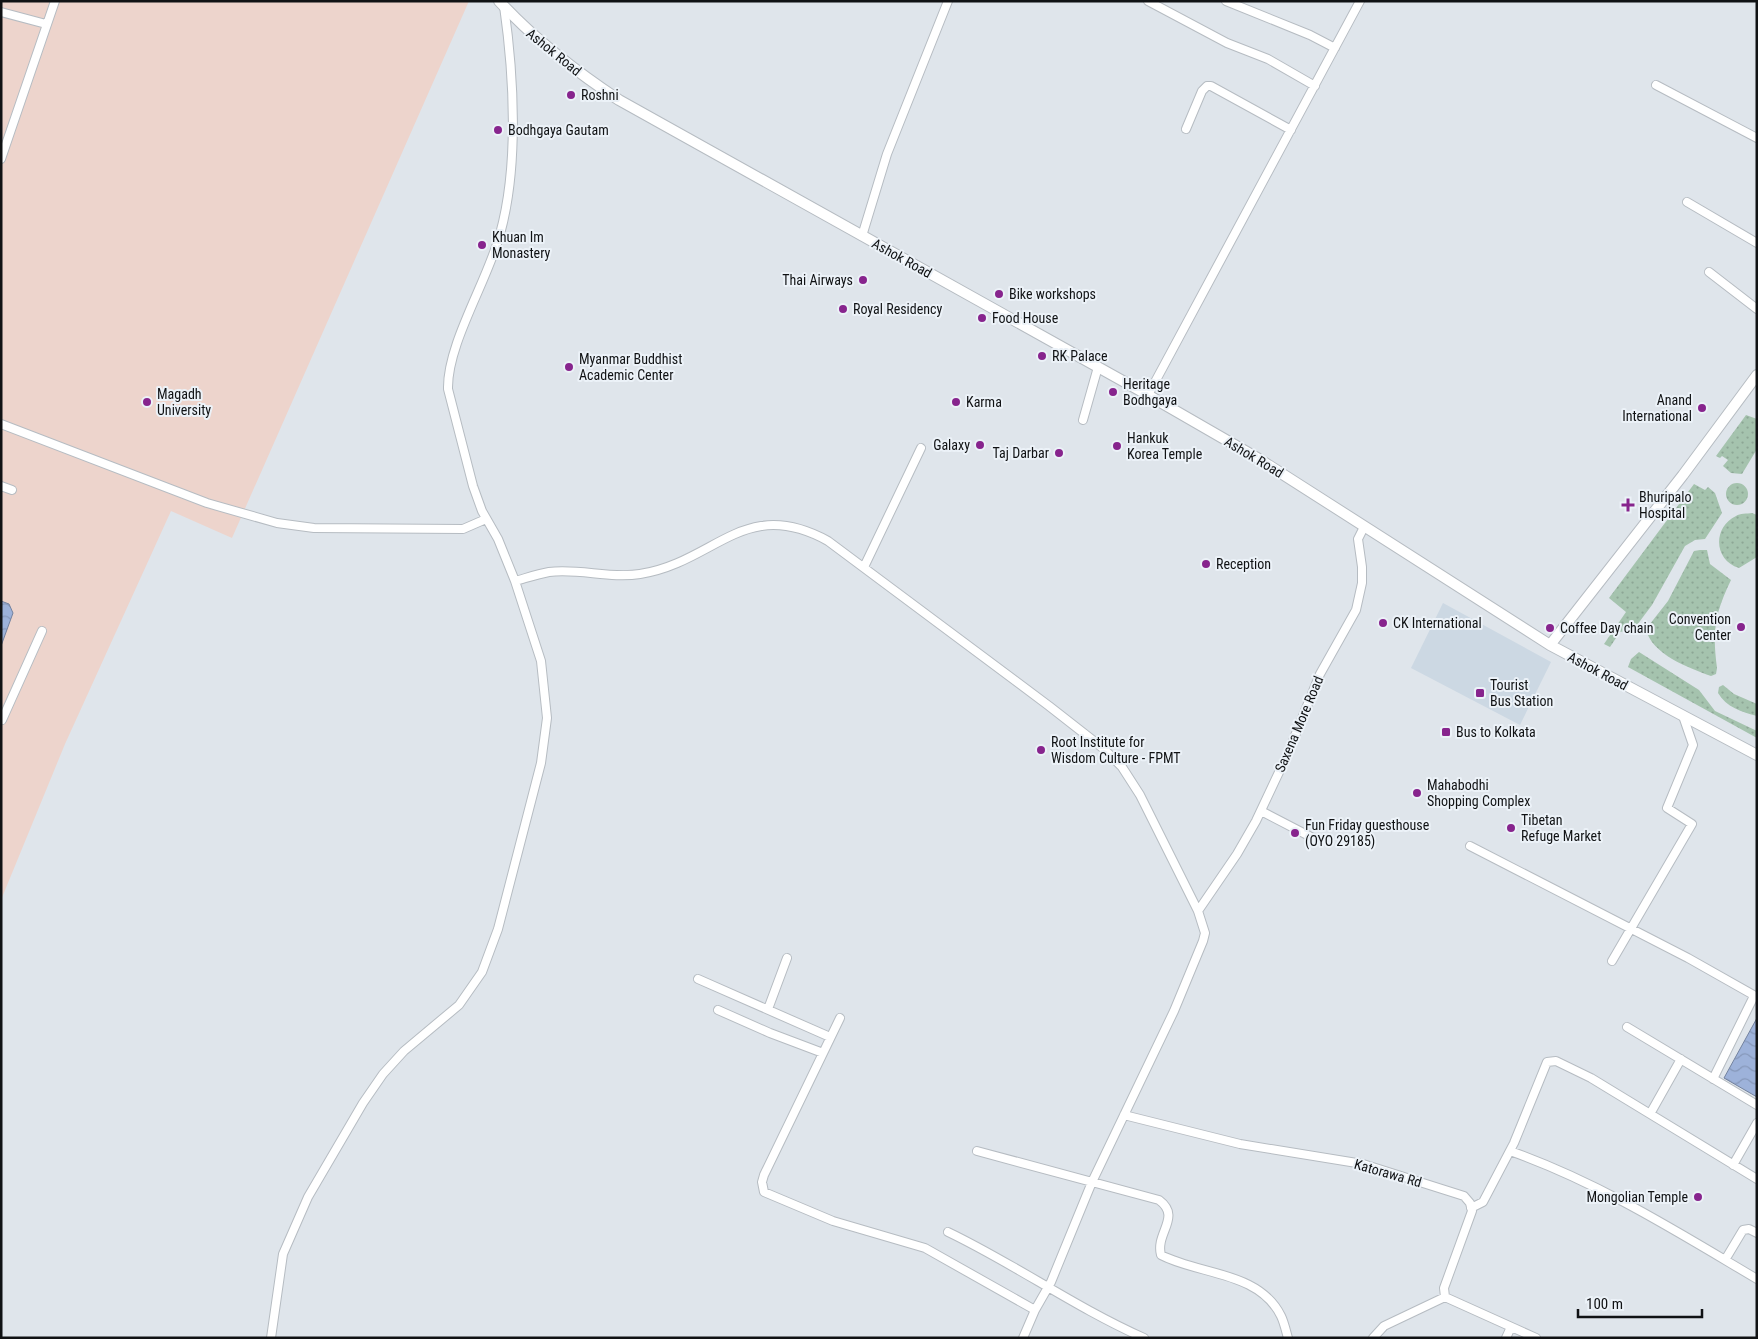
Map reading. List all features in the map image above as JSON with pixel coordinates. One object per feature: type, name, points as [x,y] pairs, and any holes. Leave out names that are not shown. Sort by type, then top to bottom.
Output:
[{"type":"street","points":[[2,156],[54,1]]},
{"type":"street","points":[[862,236],[887,154],[948,1]]},
{"type":"street","points":[[1148,1],[1227,44],[1268,58],[1315,86]]},
{"type":"street","points":[[1226,1],[1318,39],[1335,48]]},
{"type":"street","points":[[1148,395],[1360,1]]},
{"type":"street","points":[[270,1338],[283,1254],[308,1197],[363,1103],[383,1074],[404,1052],[451,1014],[466,997],[482,972],[493,944],[539,773],[547,718],[541,661],[516,581],[498,539],[486,519],[470,475],[450,398],[448,377],[458,344],[492,261],[501,233],[505,208],[511,160],[513,117],[502,4]]},
{"type":"street","name":"Ashok Road","points":[[502,4],[562,61],[619,100],[1148,395],[1259,459],[1550,645],[1757,755]]},
{"type":"street","points":[[1,12],[46,24]]},
{"type":"street","points":[[1186,129],[1202,91],[1207,86],[1211,86],[1291,130]]},
{"type":"street","points":[[1656,86],[1757,138]]},
{"type":"street","points":[[1687,202],[1757,242]]},
{"type":"street","points":[[1709,272],[1757,309]]},
{"type":"street","points":[[1083,420],[1098,367]]},
{"type":"street","points":[[1550,645],[1683,475],[1757,375]]},
{"type":"street","points":[[1,424],[207,503],[277,524],[314,528],[463,528],[486,519]]},
{"type":"street","points":[[864,567],[921,448]]},
{"type":"street","points":[[1,486],[12,490]]},
{"type":"street","points":[[516,581],[549,572],[623,575],[654,572],[762,525],[788,526],[814,533],[864,567],[1091,738],[1122,767],[1140,795],[1198,911],[1205,933],[1174,1011],[1092,1182],[1049,1286],[1035,1310],[1023,1338]]},
{"type":"street","name":"Saxena More Road","points":[[1198,911],[1237,854],[1261,812],[1320,674],[1356,610],[1362,584],[1362,567],[1358,539],[1364,527]]},
{"type":"street","points":[[2,721],[42,631]]},
{"type":"street","points":[[1612,961],[1692,824],[1667,808],[1693,745],[1683,716]]},
{"type":"street","points":[[1261,812],[1313,838]]},
{"type":"street","points":[[1470,846],[1631,928],[1755,996],[1713,1079]]},
{"type":"street","points":[[768,1010],[787,958]]},
{"type":"street","points":[[698,979],[830,1037]]},
{"type":"street","points":[[718,1010],[770,1033],[823,1053]]},
{"type":"street","points":[[840,1018],[764,1175],[761,1187],[764,1192],[833,1221],[925,1248],[1035,1310]]},
{"type":"street","points":[[1627,1027],[1757,1105]]},
{"type":"street","points":[[1650,1114],[1681,1059]]},
{"type":"street","points":[[1444,1297],[1444,1288],[1470,1222],[1471,1208],[1483,1202],[1510,1151],[1547,1062],[1556,1061],[1592,1078],[1757,1179]]},
{"type":"street","name":"Katorawa Rd","points":[[1124,1116],[1240,1144],[1363,1164],[1464,1196],[1471,1208]]},
{"type":"street","points":[[1733,1165],[1757,1123]]},
{"type":"street","points":[[977,1151],[1159,1200],[1167,1206],[1169,1215],[1160,1242],[1161,1255],[1224,1275],[1262,1294],[1281,1316],[1288,1338]]},
{"type":"street","points":[[1510,1151],[1554,1166],[1588,1182],[1638,1208],[1757,1279]]},
{"type":"street","points":[[1725,1260],[1743,1230],[1746,1228],[1757,1233]]},
{"type":"street","points":[[948,1232],[997,1256],[1085,1309],[1144,1338]]},
{"type":"street","points":[[1373,1338],[1384,1326],[1444,1297],[1536,1338]]},
{"type":"street","points":[[1506,1338],[1511,1327]]},
{"type":"shaded area","name":"Magadh University","points":[[1,1],[469,1],[232,538],[171,511],[65,744],[1,900]]},
{"type":"shaded area","points":[[1443,603],[1551,662],[1520,725],[1411,668]]},
{"type":"green space","points":[[1746,415],[1757,419],[1757,449],[1742,474],[1731,473],[1723,466],[1728,460],[1722,456],[1720,458],[1716,456]]},
{"type":"green space","points":[[1737,483],[1747,490],[1748,494],[1741,504],[1737,505],[1727,498],[1726,494],[1733,484]]},
{"type":"green space","points":[[1694,484],[1705,490],[1708,487],[1715,493],[1722,513],[1705,539],[1695,540],[1685,546],[1652,605],[1634,629],[1620,632],[1610,647],[1604,644],[1626,612],[1609,598]]},
{"type":"green space","points":[[1752,513],[1757,515],[1757,557],[1739,568],[1725,558],[1719,544],[1720,536],[1728,521],[1738,515]]},
{"type":"green space","points":[[1707,550],[1710,564],[1731,580],[1721,602],[1716,622],[1717,668],[1716,674],[1711,676],[1692,669],[1663,653],[1649,638],[1646,629],[1668,601],[1694,551]]},
{"type":"green space","points":[[1639,652],[1699,690],[1715,711],[1757,731],[1757,738],[1628,667],[1631,659]]},
{"type":"green space","points":[[1723,685],[1734,694],[1757,704],[1757,716],[1740,711],[1725,702],[1718,693],[1719,687]]},
{"type":"water","points":[[1,601],[9,604],[13,613],[1,646]]},
{"type":"water","points":[[1757,1018],[1757,1097],[1724,1078]]},
{"type":"place","name":"Roshni","points":[[571,95]]},
{"type":"place","name":"Bodhgaya Gautam","points":[[498,130]]},
{"type":"place","name":"Khuan Im Monastery","points":[[482,245]]},
{"type":"place","name":"Thai Airways","points":[[863,280]]},
{"type":"place","name":"Bike workshops","points":[[999,294]]},
{"type":"place","name":"Royal Residency","points":[[843,309]]},
{"type":"place","name":"Food House","points":[[982,318]]},
{"type":"place","name":"RK Palace","points":[[1042,356]]},
{"type":"place","name":"Myanmar Buddhist Academic Center","points":[[569,367]]},
{"type":"place","name":"Heritage Bodhgaya","points":[[1113,392]]},
{"type":"place","name":"Magadh University","points":[[147,402]]},
{"type":"place","name":"Karma","points":[[956,402]]},
{"type":"place","name":"Anand International","points":[[1702,408]]},
{"type":"place","name":"Galaxy","points":[[980,445]]},
{"type":"place","name":"Hankuk Korea Temple","points":[[1117,446]]},
{"type":"place","name":"Taj Darbar","points":[[1059,453]]},
{"type":"place","name":"Bhuripalo Hospital","points":[[1628,505]]},
{"type":"place","name":"Reception","points":[[1206,564]]},
{"type":"place","name":"CK International","points":[[1383,623]]},
{"type":"place","name":"Convention Center","points":[[1741,627]]},
{"type":"place","name":"Coffee Day chain","points":[[1550,628]]},
{"type":"place","name":"Tourist Bus Station","points":[[1480,693]]},
{"type":"place","name":"Bus to Kolkata","points":[[1446,732]]},
{"type":"place","name":"Root Institute for Wisdom Culture - FPMT","points":[[1041,750]]},
{"type":"place","name":"Mahabodhi Shopping Complex","points":[[1417,793]]},
{"type":"place","name":"Tibetan Refuge Market","points":[[1511,828]]},
{"type":"place","name":"Fun Friday guesthouse (OYO 29185)","points":[[1295,833]]},
{"type":"place","name":"Mongolian Temple","points":[[1698,1197]]}]
